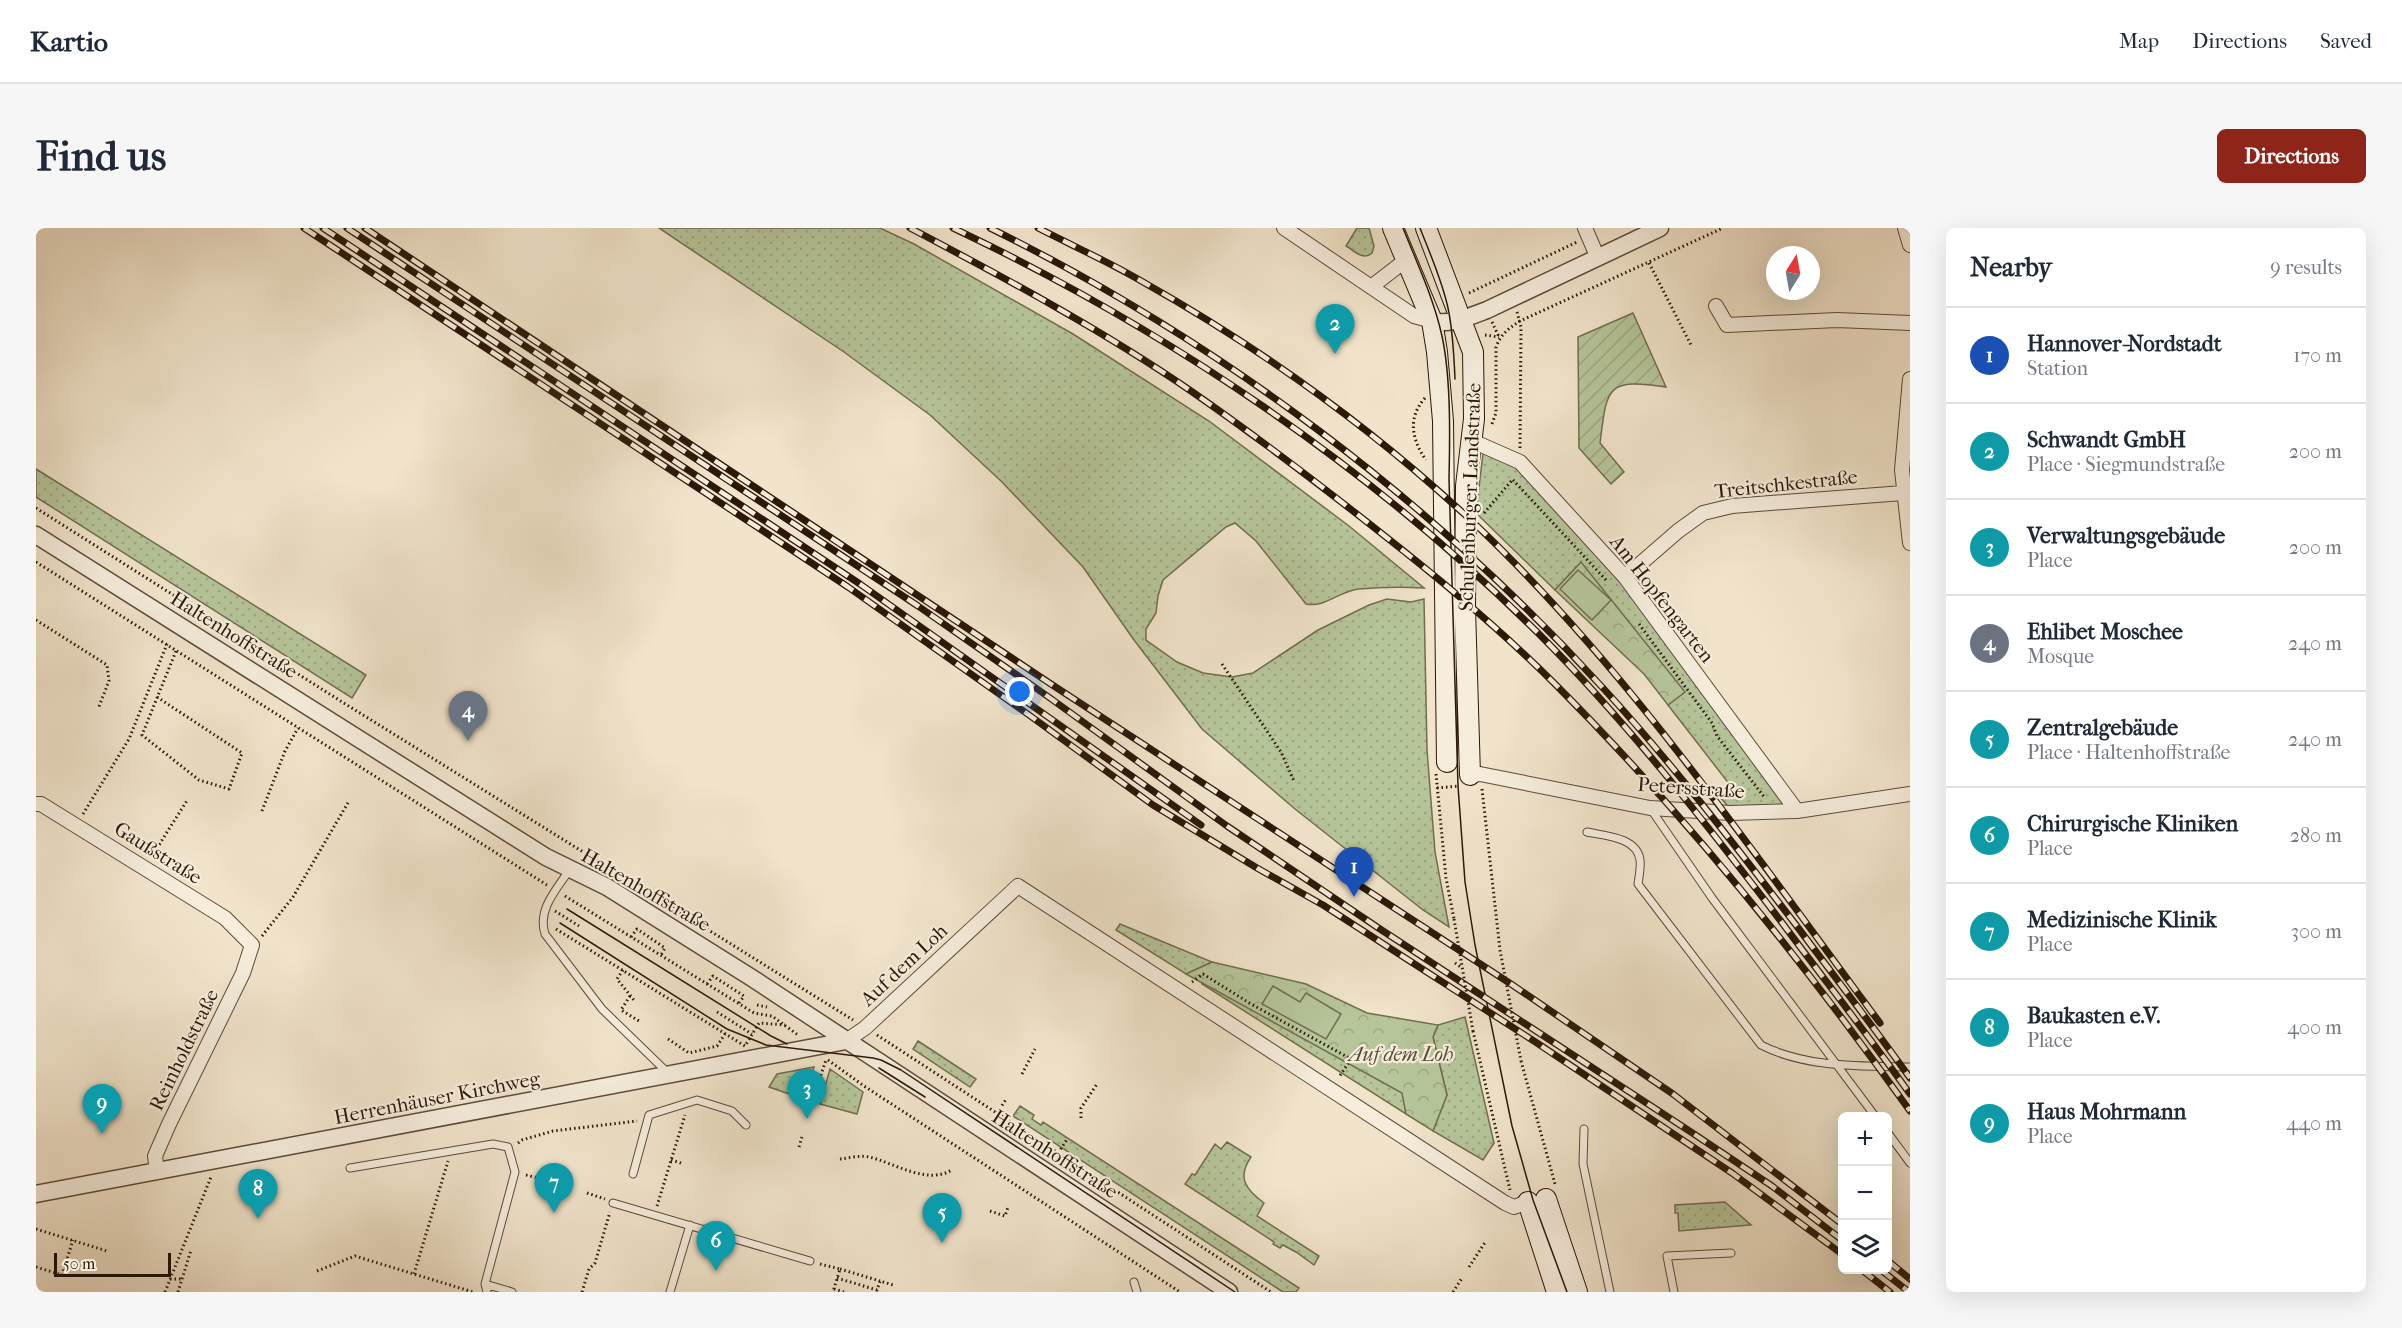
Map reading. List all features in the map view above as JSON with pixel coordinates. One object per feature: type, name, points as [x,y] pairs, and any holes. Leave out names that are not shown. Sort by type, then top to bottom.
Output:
[{"type":"main road","name":"Schulenburger Landstraße","points":[[1393,228],[1432,321],[1443,421],[1447,762]]},
{"type":"main road","name":"Schulenburger Landstraße","points":[[1426,228],[1462,319],[1473,359],[1474,419],[1466,486],[1465,597],[1476,780]]},
{"type":"main road","points":[[1529,1199],[1557,1292]]},
{"type":"main road","points":[[1529,1199],[1577,1292]]},
{"type":"street","points":[[1284,228],[1414,316],[1439,323],[1462,319],[1512,299],[1597,256],[1660,228]]},
{"type":"street","points":[[1905,228],[1910,245]]},
{"type":"street","points":[[1587,232],[1597,256]]},
{"type":"street","points":[[1371,287],[1407,260]]},
{"type":"street","points":[[1716,306],[1726,325],[1837,320],[1910,323]]},
{"type":"street","points":[[1910,379],[1902,470],[1910,543]]},
{"type":"street","name":"Am Hopfengarten","points":[[1470,440],[1522,464],[1625,577],[1797,810]]},
{"type":"street","name":"Treitschkestraße","points":[[1625,577],[1678,531],[1703,513],[1732,506],[1903,493]]},
{"type":"street","name":"Haltenhoffstraße","points":[[36,535],[546,857],[607,887],[1229,1292]]},
{"type":"street","name":"Petersstraße","points":[[1476,780],[1480,774],[1650,808],[1730,813],[1797,810],[1910,794]]},
{"type":"street","name":"Gaußstraße","points":[[36,804],[40,804],[76,825],[225,918],[252,945]]},
{"type":"street","name":"Auf dem Loh","points":[[846,1041],[865,1028],[1018,886],[1184,994],[1529,1199]]},
{"type":"street","name":"Reinholdstraße","points":[[157,1172],[155,1156],[243,973],[252,945]]},
{"type":"street","name":"Herrenhäuser Kirchweg","points":[[36,1194],[671,1076],[846,1041]]},
{"type":"lane","points":[[1650,808],[1706,890],[1872,1112]]},
{"type":"lane","points":[[1587,832],[1625,840],[1637,850],[1641,862],[1638,885],[1761,1045],[1778,1054],[1836,1065],[1910,1067]]},
{"type":"lane","points":[[570,869],[544,911],[541,922],[545,934],[602,1008],[671,1076]]},
{"type":"lane","points":[[633,1174],[649,1115],[697,1100],[732,1111],[746,1125]]},
{"type":"lane","points":[[1584,1129],[1583,1164],[1610,1292]]},
{"type":"lane","points":[[1892,1140],[1910,1163]]},
{"type":"lane","points":[[350,1168],[493,1144],[508,1148],[515,1172],[486,1288],[512,1292]]},
{"type":"lane","points":[[613,1203],[810,1261]]},
{"type":"lane","points":[[670,1292],[690,1225]]},
{"type":"lane","points":[[1674,1292],[1667,1256],[1731,1253]]},
{"type":"lane","points":[[1134,1282],[1137,1292]]},
{"type":"path","points":[[1520,321],[1723,228]]},
{"type":"path","points":[[1468,294],[1587,232]]},
{"type":"path","points":[[1649,263],[1690,345]]},
{"type":"path","points":[[1477,521],[1513,480],[1522,464],[1521,327]]},
{"type":"path","points":[[1429,395],[1418,407],[1413,425],[1417,447],[1430,466]]},
{"type":"path","points":[[1513,480],[1614,588]]},
{"type":"path","points":[[36,508],[865,1028],[1271,1292]]},
{"type":"path","points":[[36,562],[739,1004],[754,1013],[772,1016],[787,1025],[759,1023],[745,1046],[556,929]]},
{"type":"path","points":[[1635,617],[1712,723],[1717,736],[1775,812]]},
{"type":"path","points":[[43,624],[46,619]]},
{"type":"path","points":[[36,620],[107,665],[109,681],[98,709]]},
{"type":"path","points":[[80,648],[84,642]]},
{"type":"path","points":[[76,825],[129,739],[167,644]]},
{"type":"path","points":[[157,697],[242,753],[229,789],[199,780],[142,735],[157,697],[177,650]]},
{"type":"path","points":[[1222,664],[1281,752],[1294,781]]},
{"type":"path","points":[[262,811],[285,751],[298,728]]},
{"type":"path","points":[[1476,780],[1500,950],[1521,1061],[1529,1199]]},
{"type":"path","points":[[1437,788],[1446,878],[1473,1031],[1529,1199]]},
{"type":"path","points":[[144,867],[188,799]]},
{"type":"path","points":[[252,945],[268,930],[293,897],[349,801]]},
{"type":"path","points":[[555,911],[579,926]]},
{"type":"path","points":[[631,937],[637,929],[665,948],[661,955]]},
{"type":"path","points":[[1455,963],[1462,968]]},
{"type":"path","points":[[623,970],[617,979],[634,1000]]},
{"type":"path","points":[[1184,994],[1194,979],[1203,975],[1351,1059],[1342,1074]]},
{"type":"path","points":[[707,984],[713,976],[744,996],[739,1004]]},
{"type":"path","points":[[630,995],[621,1010],[639,1021]]},
{"type":"path","points":[[717,1012],[752,1034]]},
{"type":"path","points":[[668,1039],[689,1053],[717,1046],[725,1034]]},
{"type":"path","points":[[1022,1074],[1035,1049]]},
{"type":"path","points":[[812,1101],[827,1059],[864,1086],[1180,1292]]},
{"type":"path","points":[[1082,1118],[1081,1108],[1097,1084]]},
{"type":"path","points":[[997,1113],[1007,1098]]},
{"type":"path","points":[[654,1215],[689,1102]]},
{"type":"path","points":[[508,1148],[522,1140],[553,1131],[648,1119]]},
{"type":"path","points":[[799,1147],[802,1137]]},
{"type":"path","points":[[1058,1153],[1068,1138]]},
{"type":"path","points":[[414,1274],[451,1151]]},
{"type":"path","points":[[840,1159],[867,1157],[932,1177],[952,1170]]},
{"type":"path","points":[[671,1160],[681,1163]]},
{"type":"path","points":[[165,1292],[217,1161]]},
{"type":"path","points":[[515,1172],[542,1179]]},
{"type":"path","points":[[582,1292],[589,1269],[595,1263],[613,1203],[587,1193]]},
{"type":"path","points":[[990,1211],[1005,1216],[1008,1207]]},
{"type":"path","points":[[36,1229],[107,1251]]},
{"type":"path","points":[[36,1268],[62,1275],[73,1240]]},
{"type":"path","points":[[1469,1267],[1486,1240]]},
{"type":"path","points":[[178,1292],[191,1250]]},
{"type":"path","points":[[317,1270],[355,1256],[472,1292]]},
{"type":"path","points":[[810,1261],[893,1285]]},
{"type":"path","points":[[840,1269],[833,1290],[844,1292]]},
{"type":"path","points":[[837,1278],[878,1290],[880,1281]]},
{"type":"path","points":[[1453,1292],[1462,1278]]},
{"type":"path","points":[[170,1279],[182,1279]]},
{"type":"green space","points":[[659,228],[880,228],[914,244],[1073,334],[1209,421],[1349,526],[1424,588],[1359,589],[1319,604],[1306,604],[1256,541],[1235,523],[1226,527],[1163,580],[1156,613],[1146,629],[1146,640],[1177,662],[1203,673],[1232,677],[1253,673],[1318,630],[1369,605],[1387,599],[1411,602],[1424,599],[1427,750],[1435,852],[1449,927],[1423,910],[1295,809],[1202,729],[1134,640],[1083,567],[1002,482],[930,415],[844,352]]},
{"type":"green space","points":[[1357,228],[1369,228],[1374,246],[1369,255],[1359,254],[1346,246]]},
{"type":"green space","points":[[1633,313],[1666,387],[1631,384],[1621,386],[1608,398],[1600,443],[1624,472],[1611,484],[1579,448],[1578,337]]},
{"type":"green space","points":[[1484,445],[1520,462],[1625,577],[1797,811],[1734,813],[1717,794],[1730,785],[1668,705],[1684,692],[1581,563],[1555,590],[1476,513]]},
{"type":"green space","points":[[36,469],[366,675],[352,698],[36,497]]},
{"type":"green space","points":[[1581,562],[1685,692],[1668,705],[1644,674],[1555,590]]},
{"type":"green space","points":[[1578,570],[1611,600],[1592,620],[1560,589]]},
{"type":"green space","points":[[1120,924],[1212,962],[1186,974],[1116,930]]},
{"type":"green space","name":"Auf dem Loh","points":[[1212,962],[1306,984],[1367,1013],[1438,1025],[1433,1037],[1447,1095],[1433,1131],[1406,1114],[1402,1093],[1186,974]]},
{"type":"green space","points":[[1205,983],[1403,1093],[1406,1114],[1202,984]]},
{"type":"green space","points":[[1273,986],[1300,1002],[1306,993],[1341,1014],[1326,1039],[1262,1004]]},
{"type":"green space","points":[[1465,1017],[1494,1143],[1483,1160],[1433,1131],[1447,1095],[1433,1037],[1438,1025]]},
{"type":"green space","points":[[918,1041],[976,1079],[970,1087],[913,1049]]},
{"type":"green space","points":[[814,1067],[804,1099],[769,1087],[777,1074]]},
{"type":"green space","points":[[830,1069],[863,1092],[857,1114],[820,1104]]},
{"type":"green space","points":[[1020,1106],[1034,1115],[1032,1119],[1041,1125],[1043,1122],[1299,1288],[1296,1292],[1283,1292],[1013,1116]]},
{"type":"green space","points":[[1227,1142],[1251,1157],[1244,1171],[1244,1177],[1248,1188],[1264,1203],[1257,1216],[1319,1256],[1314,1265],[1283,1245],[1280,1248],[1273,1244],[1274,1242],[1185,1184],[1192,1174],[1195,1175],[1215,1144],[1221,1149]]},
{"type":"green space","points":[[1725,1202],[1751,1225],[1679,1231],[1675,1205]]},
{"type":"tram line","points":[[1403,228],[1434,308],[1442,336],[1447,370],[1458,786],[1465,882],[1475,945],[1512,1126],[1533,1200],[1567,1292]]},
{"type":"tram line","points":[[1420,228],[1448,308],[1455,379]]},
{"type":"tram line","points":[[567,909],[787,1044]]},
{"type":"tram line","points":[[560,923],[727,1029],[766,1045],[873,1058],[901,1070],[1235,1292]]},
{"type":"tram line","points":[[879,1068],[925,1097]]},
{"type":"railway","points":[[304,228],[848,587],[1153,805],[1323,905],[1537,1043],[1732,1173],[1838,1251]]},
{"type":"railway","points":[[323,228],[860,584],[1201,825]]},
{"type":"railway","points":[[347,228],[918,606],[1227,826],[1772,1186],[1838,1237]]},
{"type":"railway","points":[[365,228],[1057,688],[1511,984],[1673,1094],[1838,1221]]},
{"type":"railway","points":[[910,228],[1088,326],[1191,391],[1334,496],[1492,625],[1555,684],[1650,784],[1696,837],[1828,999],[1910,1111]]},
{"type":"railway","points":[[953,228],[1111,311],[1188,357],[1263,406],[1406,514],[1474,573],[1572,667],[1634,737],[1723,846],[1910,1094]]},
{"type":"railway","points":[[990,228],[1075,272],[1158,321],[1239,374],[1318,430],[1394,490],[1467,553],[1537,619],[1654,745],[1749,864],[1910,1078]]},
{"type":"railway","points":[[1038,228],[1104,261],[1187,308],[1317,393],[1399,457],[1476,525],[1532,581],[1638,702],[1737,829],[1880,1023]]},
{"type":"railway","points":[[1892,1264],[1910,1279]]},
{"type":"railway","points":[[1867,1274],[1890,1292]]},
{"type":"railway","points":[[1886,1274],[1909,1292]]},
{"type":"place","name":"Schwandt GmbH","points":[[1335,354]]},
{"type":"place","name":"Ehlibet Moschee","points":[[468,741]]},
{"type":"place","name":"Hannover-Nordstadt","points":[[1354,897]]},
{"type":"place","name":"Verwaltungsgebäude","points":[[807,1119]]},
{"type":"place","name":"Haus Mohrmann","points":[[102,1134]]},
{"type":"place","name":"Medizinische Klinik","points":[[554,1213]]},
{"type":"place","name":"Baukasten e.V.","points":[[258,1219]]},
{"type":"place","name":"Zentralgebäude","points":[[942,1243]]},
{"type":"place","name":"Chirurgische Kliniken","points":[[716,1271]]}]
